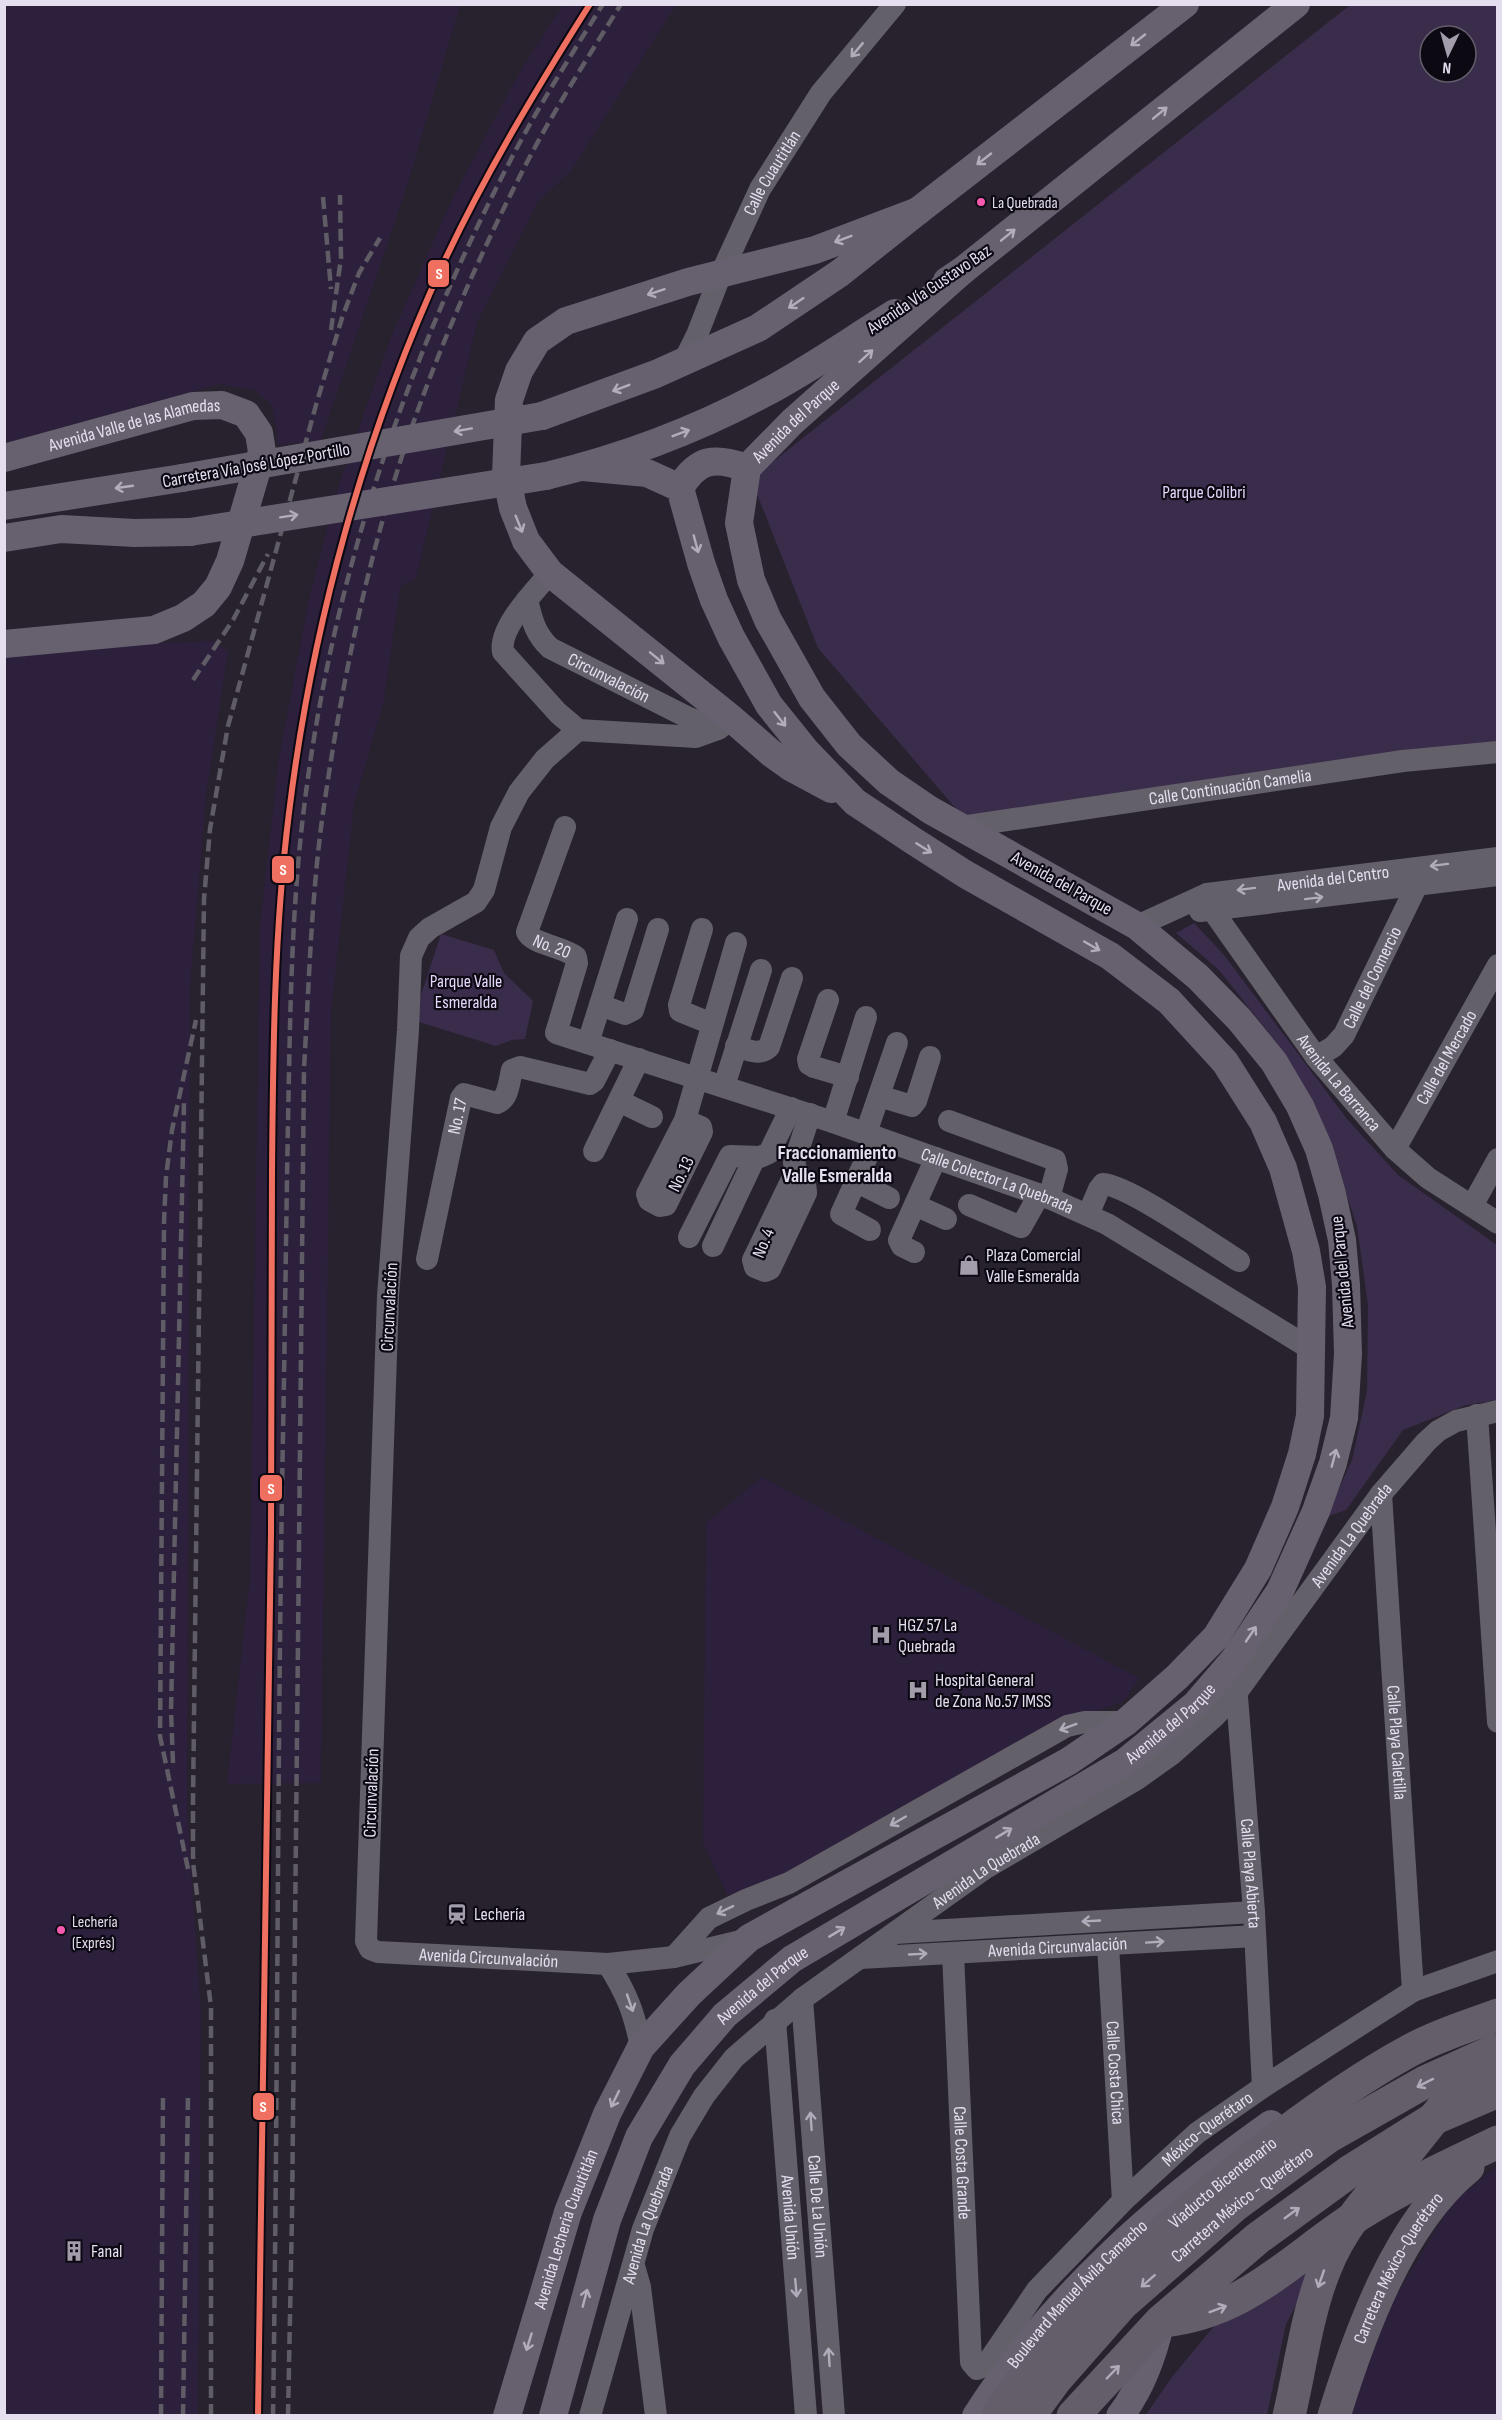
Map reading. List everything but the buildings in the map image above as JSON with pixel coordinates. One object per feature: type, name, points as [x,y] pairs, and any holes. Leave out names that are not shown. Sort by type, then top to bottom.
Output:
[{"type":"highway","name":"Viaducto Bicentenario","points":[[997,2415],[1035,2364],[1105,2285],[1214,2188],[1310,2113],[1410,2050],[1497,2015]]},
{"type":"highway","name":"Carretera México - Querétaro","points":[[1029,2415],[1056,2379],[1122,2304],[1234,2206],[1328,2136],[1425,2082],[1497,2051]]},
{"type":"highway","points":[[1289,2415],[1317,2289],[1339,2240],[1353,2218],[1465,2080],[1497,2051]]},
{"type":"highway","name":"Carretera México - Querétaro","points":[[1073,2415],[1161,2321],[1258,2238],[1348,2172],[1435,2118],[1497,2091]]},
{"type":"highway","points":[[1161,2321],[1192,2317],[1237,2301],[1367,2209],[1497,2144]]},
{"type":"highway","name":"Carretera México-Querétaro","points":[[1334,2415],[1374,2304],[1413,2230],[1427,2209],[1452,2181],[1497,2144]]},
{"type":"main road","points":[[684,361],[758,328],[840,273],[1185,4]]},
{"type":"main road","name":"Avenida Vía Gustavo Baz","points":[[135,533],[190,532],[546,476],[583,467],[693,428],[764,394],[962,272],[1296,4]]},
{"type":"main road","points":[[855,802],[792,768],[725,724],[550,573],[526,541],[513,508],[506,475],[509,400],[519,372],[537,342],[566,321],[688,282],[720,276],[815,250],[918,211]]},
{"type":"main road","name":"Avenida del Parque","points":[[682,2065],[725,2015],[792,1959],[1131,1771],[1196,1704],[1233,1661],[1280,1591],[1316,1511],[1333,1463],[1344,1418],[1348,1354],[1342,1240],[1319,1149],[1300,1106],[1274,1062],[1239,1019],[1198,976],[1137,926],[961,827],[889,782],[849,745],[812,698],[768,620],[751,580],[739,523],[747,468],[792,422],[962,272]]},
{"type":"main road","name":"Carretera Vía José López Portillo","points":[[4,506],[542,416],[607,393],[684,361]]},
{"type":"main road","name":"Avenida Valle de las Alamedas","points":[[4,458],[192,406],[222,405],[246,414],[259,433],[262,452],[230,561],[218,587],[204,604],[183,618],[154,630],[4,644]]},
{"type":"main road","points":[[583,467],[647,473],[680,488],[690,472],[709,460],[747,468]]},
{"type":"main road","name":"Avenida del Parque","points":[[641,2047],[689,1994],[749,1938],[1069,1761],[1126,1722],[1178,1677],[1216,1637],[1258,1569],[1285,1507],[1302,1454],[1310,1416],[1312,1287],[1306,1251],[1283,1168],[1263,1122],[1224,1062],[1169,1002],[1110,956],[965,874],[855,802],[806,752],[769,705],[731,637],[714,600],[701,563],[680,488]]},
{"type":"main road","points":[[4,538],[61,529],[135,533]]},
{"type":"main road","points":[[4,554],[135,533]]},
{"type":"main road","points":[[4,632],[49,631],[73,638]]},
{"type":"main road","name":"Boulevard Manuel Ávila Camacho","points":[[976,2415],[1024,2347],[1089,2273],[1204,2172],[1307,2098],[1410,2034],[1497,1999]]},
{"type":"main road","name":"Avenida Lecheria Cuautitlán","points":[[507,2415],[568,2212],[607,2114],[641,2047]]},
{"type":"main road","name":"Avenida Lecheria Cuautitlán","points":[[553,2415],[607,2220],[639,2137],[682,2065]]},
{"type":"main road","points":[[1120,2415],[1143,2379],[1161,2321]]},
{"type":"street","name":"Calle Cuautitlán","points":[[684,361],[760,189],[821,93],[894,4]]},
{"type":"street","points":[[550,573],[527,600],[503,636],[501,644],[503,652],[558,713],[578,730],[696,737],[725,724]]},
{"type":"street","name":"Circunvalación","points":[[527,600],[534,627],[540,639],[550,648],[689,718],[725,724]]},
{"type":"street","name":"Circunvalación","points":[[370,1949],[366,1941],[366,1929],[388,1296],[408,1030],[411,956],[419,938],[430,928],[476,902],[484,890],[501,827],[519,792],[544,759],[578,730]]},
{"type":"street","name":"Calle Continuación Camelia","points":[[961,827],[1403,761],[1497,752]]},
{"type":"street","name":"No. 20","points":[[556,1033],[578,963],[576,957],[570,952],[532,939],[527,932],[565,827]]},
{"type":"street","name":"Avenida del Centro","points":[[1137,926],[1172,910],[1210,902],[1497,858]]},
{"type":"street","name":"Avenida del Centro","points":[[1210,902],[1417,885],[1497,875]]},
{"type":"street","name":"Calle del Comercio","points":[[1316,1058],[1333,1047],[1344,1035],[1417,885]]},
{"type":"street","name":"Avenida La Barranca","points":[[1210,902],[1316,1058],[1395,1149],[1428,1178],[1497,1223]]},
{"type":"street","points":[[588,1043],[627,919]]},
{"type":"street","points":[[600,1005],[625,1014],[633,1010],[658,929]]},
{"type":"street","points":[[702,929],[679,1005],[680,1011],[686,1015],[712,1024]]},
{"type":"street","points":[[685,1120],[736,943]]},
{"type":"street","name":"Calle del Mercado","points":[[1395,1149],[1497,965]]},
{"type":"street","points":[[723,1086],[761,970]]},
{"type":"street","points":[[736,1046],[758,1053],[764,1052],[769,1047],[792,978]]},
{"type":"street","points":[[828,1000],[808,1059],[809,1064],[848,1077]]},
{"type":"street","points":[[833,1122],[866,1017]]},
{"type":"street","name":"Calle Colector La Quebrada","points":[[556,1033],[833,1122],[1044,1196],[1088,1215],[1170,1260],[1311,1349]]},
{"type":"street","points":[[870,1230],[841,1214],[871,1135],[879,1096],[897,1043]]},
{"type":"street","name":"No. 17","points":[[426,1259],[461,1098],[464,1094],[501,1102],[505,1099],[512,1070],[520,1067],[590,1084],[594,1081],[610,1050]]},
{"type":"street","points":[[879,1096],[912,1106],[916,1101],[930,1057]]},
{"type":"street","points":[[594,1151],[639,1059]]},
{"type":"street","points":[[619,1101],[652,1117]]},
{"type":"street","points":[[689,1237],[730,1156],[755,1157],[769,1153],[800,1111]]},
{"type":"street","points":[[796,1171],[794,1163],[800,1111]]},
{"type":"street","points":[[949,1121],[1055,1160],[1057,1164],[1044,1196],[1021,1227],[969,1205]]},
{"type":"street","points":[[713,1246],[755,1157]]},
{"type":"street","points":[[914,1252],[902,1246],[899,1240],[936,1158]]},
{"type":"street","points":[[1472,1206],[1497,1159]]},
{"type":"street","points":[[855,1181],[889,1198]]},
{"type":"street","points":[[1088,1215],[1098,1189],[1103,1185],[1110,1185],[1148,1204],[1239,1261]]},
{"type":"street","points":[[915,1205],[946,1219]]},
{"type":"street","points":[[1487,1413],[1497,1722]]},
{"type":"street","name":"Avenida La Quebrada","points":[[590,2415],[643,2229],[680,2136],[704,2096],[734,2058],[801,1999],[984,1869],[1131,1771],[1172,1754],[1214,1717],[1237,1692],[1381,1494],[1426,1442],[1437,1431],[1456,1422],[1487,1413]]},
{"type":"street","name":"Calle Playa Caletilla","points":[[1381,1494],[1413,1991]]},
{"type":"street","name":"Calle Playa Abierta","points":[[1233,1661],[1254,1912],[1263,2087]]},
{"type":"street","name":"Avenida del Parque","points":[[674,1957],[709,1918],[789,1883],[1067,1726],[1085,1722],[1126,1722]]},
{"type":"street","name":"Avenida Circunvalación","points":[[895,1933],[1254,1912]]},
{"type":"street","name":"Avenida Circunvalación","points":[[860,1958],[1255,1936]]},
{"type":"street","name":"Avenida Circunvalación","points":[[370,1949],[378,1953],[608,1964],[674,1957],[749,1938]]},
{"type":"street","name":"Calle Costa Chica","points":[[1108,1945],[1123,2201]]},
{"type":"street","name":"Calle Costa Grande","points":[[953,1953],[971,2362],[977,2369]]},
{"type":"street","name":"México-Querétaro","points":[[977,2369],[987,2365],[1037,2290],[1123,2201],[1197,2133],[1263,2087],[1413,1991],[1497,1961]]},
{"type":"street","points":[[608,1964],[627,1993],[636,2019],[641,2047]]},
{"type":"street","name":"Calle De La Unión","points":[[801,1999],[834,2415]]},
{"type":"street","name":"Avenida Unión","points":[[775,2020],[806,2415]]},
{"type":"street","points":[[633,2265],[640,2287],[656,2415]]},
{"type":"shaded area","points":[[5,5],[460,5],[408,183],[320,443],[291,443],[278,446],[271,405],[256,391],[220,384],[5,443]]},
{"type":"shaded area","points":[[563,5],[676,5],[571,171],[538,202],[478,320],[416,578],[400,587],[384,701],[354,805],[331,1012],[321,1783],[227,1784],[250,1577],[260,927],[279,757],[309,599],[339,484],[391,337],[452,199],[523,66]]},
{"type":"shaded area","points":[[212,641],[228,651],[206,796],[190,988],[187,1811],[201,2014],[198,2415],[5,2415],[4,650]]},
{"type":"shaded area","name":"Hospital General de Zona No.57 IMSS","points":[[762,1477],[1139,1678],[1124,1701],[1097,1711],[754,1890],[727,1895],[703,1843],[706,1523]]},
{"type":"shaded area","points":[[1497,2166],[1497,2415],[1349,2416],[1390,2306],[1452,2203]]},
{"type":"green space","name":"Parque Colibri","points":[[1350,5],[1497,5],[1497,741],[970,825],[818,648],[751,479]]},
{"type":"green space","points":[[1194,923],[1224,955],[1347,1119],[1398,1175],[1497,1245],[1497,1400],[1466,1405],[1403,1430],[1346,1510],[1326,1517],[1352,1460],[1367,1391],[1368,1305],[1357,1226],[1325,1130],[1269,1033],[1219,970],[1176,933]]},
{"type":"green space","name":"Parque Valle Esmeralda","points":[[441,934],[494,950],[504,973],[533,1001],[525,1039],[512,1040],[496,1046],[419,1022],[419,1001]]},
{"type":"green space","points":[[1350,2204],[1286,2324],[1267,2415],[1145,2416],[1172,2377],[1233,2303]]},
{"type":"railway","points":[[273,2416],[280,1679],[290,1011],[302,825],[314,739],[330,653],[350,569],[403,404],[434,323],[469,243],[519,144],[603,4]]},
{"type":"railway","points":[[288,2416],[304,1068],[313,913],[322,820],[338,718],[358,617],[384,516],[415,418],[452,324],[508,200],[570,86],[621,4]]},
{"type":"railway","points":[[331,330],[341,258],[340,195]]},
{"type":"railway","points":[[323,197],[331,289]]},
{"type":"railway","points":[[211,2416],[211,2007],[193,1862],[204,899],[210,829],[228,726],[342,318],[359,273],[380,238]]},
{"type":"railway","points":[[193,680],[233,620],[268,554]]},
{"type":"railway","points":[[188,1869],[160,1736],[164,1222],[166,1177],[172,1130],[196,1020]]},
{"type":"railway","points":[[173,1763],[171,1711],[184,1103]]},
{"type":"railway","points":[[161,2416],[163,2093]]},
{"type":"railway","points":[[183,2416],[188,2095]]},
{"type":"transit line","name":"S","points":[[258,2416],[270,1643],[273,1082],[277,947],[289,813],[299,742],[327,602],[345,532],[389,396],[415,329],[459,230],[531,99],[590,4]]},
{"type":"place","name":"La Quebrada","points":[[981,202]]},
{"type":"place","name":"Plaza Comercial Valle Esmeralda","points":[[969,1265]]},
{"type":"place","name":"HGZ 57 La Quebrada","points":[[881,1635]]},
{"type":"place","name":"Hospital General de Zona No.57 IMSS","points":[[918,1690]]},
{"type":"place","name":"Lechería","points":[[457,1914]]},
{"type":"place","name":"Lechería (Exprés)","points":[[61,1930]]},
{"type":"place","name":"Fanal","points":[[74,2251]]},
{"type":"district","name":"Fraccionamiento Valle Esmeralda","points":[[837,1164]]}]
